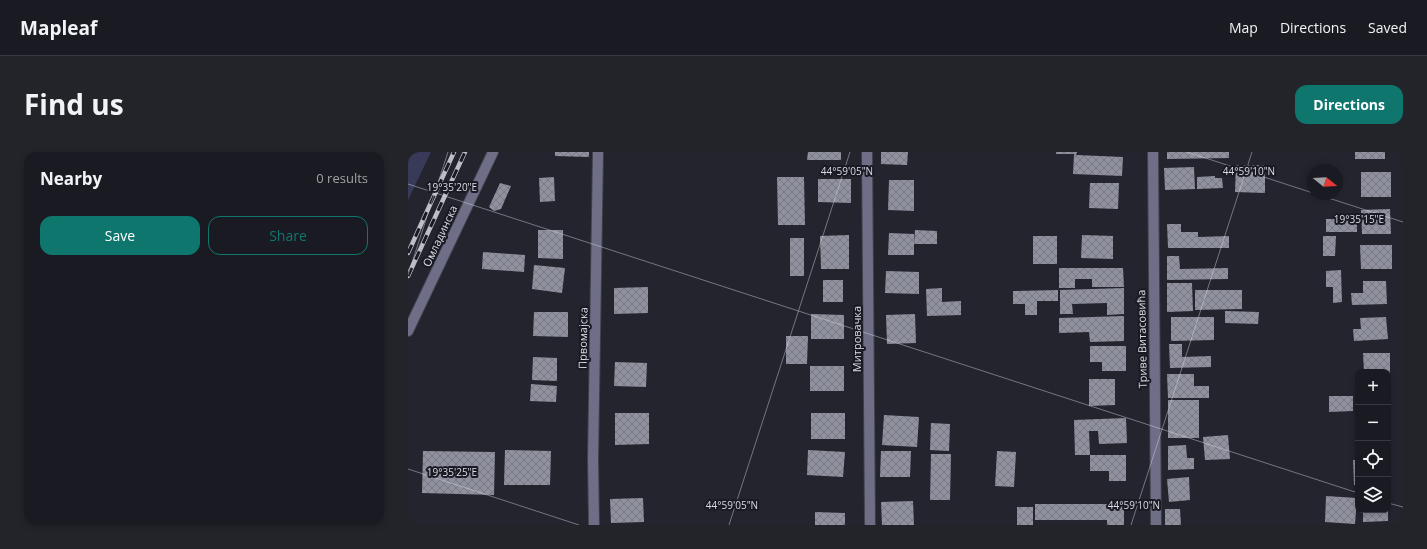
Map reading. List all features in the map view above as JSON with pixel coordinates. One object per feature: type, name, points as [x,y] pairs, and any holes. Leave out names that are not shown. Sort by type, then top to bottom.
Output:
[{"type":"street","name":"Омладинска","points":[[408,331],[493,152]]},
{"type":"street","name":"Првомајска","points":[[594,525],[593,459],[598,152]]},
{"type":"street","name":"Митровачка","points":[[867,152],[870,525]]},
{"type":"street","name":"Триве Витасовића","points":[[1153,152],[1156,525]]},
{"type":"shaded area","points":[[408,152],[431,152],[408,200]]},
{"type":"building","points":[[555,152],[589,152],[589,157],[555,156]]},
{"type":"building","points":[[808,152],[841,152],[841,160],[807,160]]},
{"type":"building","points":[[881,152],[908,152],[907,165],[881,164]]},
{"type":"building","points":[[1056,152],[1077,152],[1076,155],[1123,157],[1122,176],[1073,174],[1074,154],[1056,154]]},
{"type":"building","points":[[1167,152],[1229,152],[1229,158],[1167,159]]},
{"type":"building","points":[[1355,152],[1385,152],[1385,159],[1355,159]]},
{"type":"building","points":[[1236,165],[1265,165],[1265,193],[1235,192]]},
{"type":"building","points":[[1194,167],[1195,189],[1165,190],[1164,168]]},
{"type":"building","points":[[1361,172],[1391,172],[1391,197],[1361,197]]},
{"type":"building","points":[[1215,176],[1215,178],[1222,178],[1223,188],[1197,189],[1197,177]]},
{"type":"building","points":[[554,177],[555,201],[540,202],[539,178]]},
{"type":"building","points":[[777,177],[804,177],[805,225],[778,225]]},
{"type":"building","points":[[818,179],[851,179],[851,203],[818,202]]},
{"type":"building","points":[[889,180],[914,180],[914,211],[888,210]]},
{"type":"building","points":[[500,183],[511,186],[501,209],[494,211],[489,207]]},
{"type":"building","points":[[1090,183],[1119,183],[1118,209],[1089,208]]},
{"type":"building","points":[[1390,209],[1391,234],[1362,234],[1361,210]]},
{"type":"building","points":[[1326,219],[1357,219],[1357,232],[1326,232]]},
{"type":"building","points":[[1167,224],[1181,224],[1181,232],[1198,232],[1198,237],[1229,236],[1229,248],[1168,248]]},
{"type":"building","points":[[538,230],[563,230],[563,259],[538,258]]},
{"type":"building","points":[[915,230],[937,231],[937,244],[914,244]]},
{"type":"building","points":[[889,233],[914,234],[914,255],[888,255]]},
{"type":"building","points":[[849,235],[849,269],[821,269],[820,236]]},
{"type":"building","points":[[1082,235],[1113,236],[1113,259],[1081,258]]},
{"type":"building","points":[[1033,236],[1057,236],[1057,264],[1033,264]]},
{"type":"building","points":[[1323,236],[1336,236],[1335,256],[1323,256]]},
{"type":"building","points":[[790,238],[804,238],[804,276],[790,276]]},
{"type":"building","points":[[1360,245],[1392,245],[1392,269],[1361,269]]},
{"type":"building","points":[[483,252],[525,255],[524,272],[482,269]]},
{"type":"building","points":[[1167,256],[1179,256],[1180,269],[1228,268],[1228,279],[1167,280]]},
{"type":"building","points":[[534,265],[565,268],[562,293],[532,289]]},
{"type":"building","points":[[1059,268],[1123,268],[1124,287],[1092,287],[1092,279],[1075,279],[1075,288],[1059,288]]},
{"type":"building","points":[[1341,270],[1342,302],[1333,303],[1333,287],[1326,287],[1326,271]]},
{"type":"building","points":[[886,271],[919,272],[919,294],[885,293]]},
{"type":"building","points":[[823,280],[843,280],[843,302],[823,302]]},
{"type":"building","points":[[1363,281],[1386,281],[1387,304],[1352,305],[1351,293],[1363,293]]},
{"type":"building","points":[[1167,283],[1192,283],[1193,311],[1167,312]]},
{"type":"building","points":[[648,287],[648,313],[614,314],[614,288]]},
{"type":"building","points":[[942,288],[942,302],[961,301],[961,315],[927,316],[926,289]]},
{"type":"building","points":[[1124,288],[1124,314],[1107,315],[1107,303],[1072,304],[1073,314],[1060,314],[1060,290]]},
{"type":"building","points":[[1058,290],[1058,301],[1037,301],[1037,315],[1025,315],[1025,304],[1013,304],[1013,291]]},
{"type":"building","points":[[1195,290],[1242,290],[1242,309],[1195,310]]},
{"type":"building","points":[[1225,311],[1259,312],[1258,324],[1225,323]]},
{"type":"building","points":[[534,312],[568,312],[568,337],[533,336]]},
{"type":"building","points":[[811,314],[844,315],[844,339],[811,339]]},
{"type":"building","points":[[915,314],[916,343],[887,344],[886,315]]},
{"type":"building","points":[[1124,316],[1124,341],[1090,342],[1089,332],[1059,333],[1059,318]]},
{"type":"building","points":[[1171,317],[1214,317],[1214,340],[1171,341]]},
{"type":"building","points":[[1386,317],[1388,339],[1354,341],[1353,329],[1361,329],[1360,318]]},
{"type":"building","points":[[786,336],[808,336],[807,364],[786,364]]},
{"type":"building","points":[[1169,344],[1182,344],[1182,357],[1211,356],[1211,367],[1170,368]]},
{"type":"building","points":[[1090,346],[1126,346],[1126,371],[1102,371],[1102,362],[1090,362]]},
{"type":"building","points":[[1363,353],[1390,353],[1390,369],[1364,369]]},
{"type":"building","points":[[533,357],[557,358],[557,381],[532,380]]},
{"type":"building","points":[[615,362],[647,363],[646,387],[614,386]]},
{"type":"building","points":[[810,366],[844,366],[844,391],[810,391]]},
{"type":"building","points":[[1167,374],[1194,374],[1194,386],[1209,386],[1209,398],[1168,398]]},
{"type":"building","points":[[1089,379],[1115,379],[1115,405],[1089,406]]},
{"type":"building","points":[[531,384],[557,386],[556,402],[530,401]]},
{"type":"building","points":[[1329,396],[1353,396],[1353,411],[1329,412]]},
{"type":"building","points":[[1168,400],[1199,400],[1199,438],[1168,438]]},
{"type":"building","points":[[615,413],[649,413],[649,444],[615,445]]},
{"type":"building","points":[[811,413],[845,413],[845,439],[811,439]]},
{"type":"building","points":[[884,415],[919,417],[917,447],[882,445]]},
{"type":"building","points":[[1126,418],[1127,443],[1099,444],[1098,431],[1089,431],[1090,455],[1075,455],[1074,420]]},
{"type":"building","points":[[931,423],[950,424],[949,451],[930,450]]},
{"type":"building","points":[[1228,435],[1230,459],[1205,460],[1203,437]]},
{"type":"building","points":[[1186,445],[1187,458],[1194,458],[1194,469],[1168,470],[1168,446]]},
{"type":"building","points":[[505,450],[551,451],[550,485],[504,485]]},
{"type":"building","points":[[808,450],[845,452],[843,477],[807,475]]},
{"type":"building","points":[[423,451],[495,452],[494,495],[422,493]]},
{"type":"building","points":[[881,451],[911,451],[910,477],[880,477]]},
{"type":"building","points":[[997,451],[1016,452],[1014,487],[995,486]]},
{"type":"building","points":[[931,454],[951,454],[950,500],[930,500]]},
{"type":"building","points":[[1090,455],[1126,455],[1126,481],[1109,481],[1109,471],[1090,471]]},
{"type":"building","points":[[1353,460],[1355,460],[1355,485]]},
{"type":"building","points":[[1189,477],[1190,500],[1169,502],[1167,479]]},
{"type":"building","points":[[1326,496],[1355,498],[1355,524],[1325,522]]},
{"type":"building","points":[[643,498],[644,522],[611,523],[610,499]]},
{"type":"building","points":[[913,501],[914,525],[882,525],[881,502]]},
{"type":"building","points":[[1035,504],[1124,504],[1124,525],[1107,525],[1107,520],[1035,520]]},
{"type":"building","points":[[1017,507],[1033,507],[1033,525],[1017,525]]},
{"type":"building","points":[[1165,509],[1180,509],[1181,525],[1165,525]]},
{"type":"building","points":[[815,512],[845,513],[845,525],[815,525]]},
{"type":"building","points":[[1363,513],[1388,513],[1388,521],[1363,522]]},
{"type":"railway","points":[[408,253],[454,152]]},
{"type":"railway","points":[[408,276],[465,152]]}]
